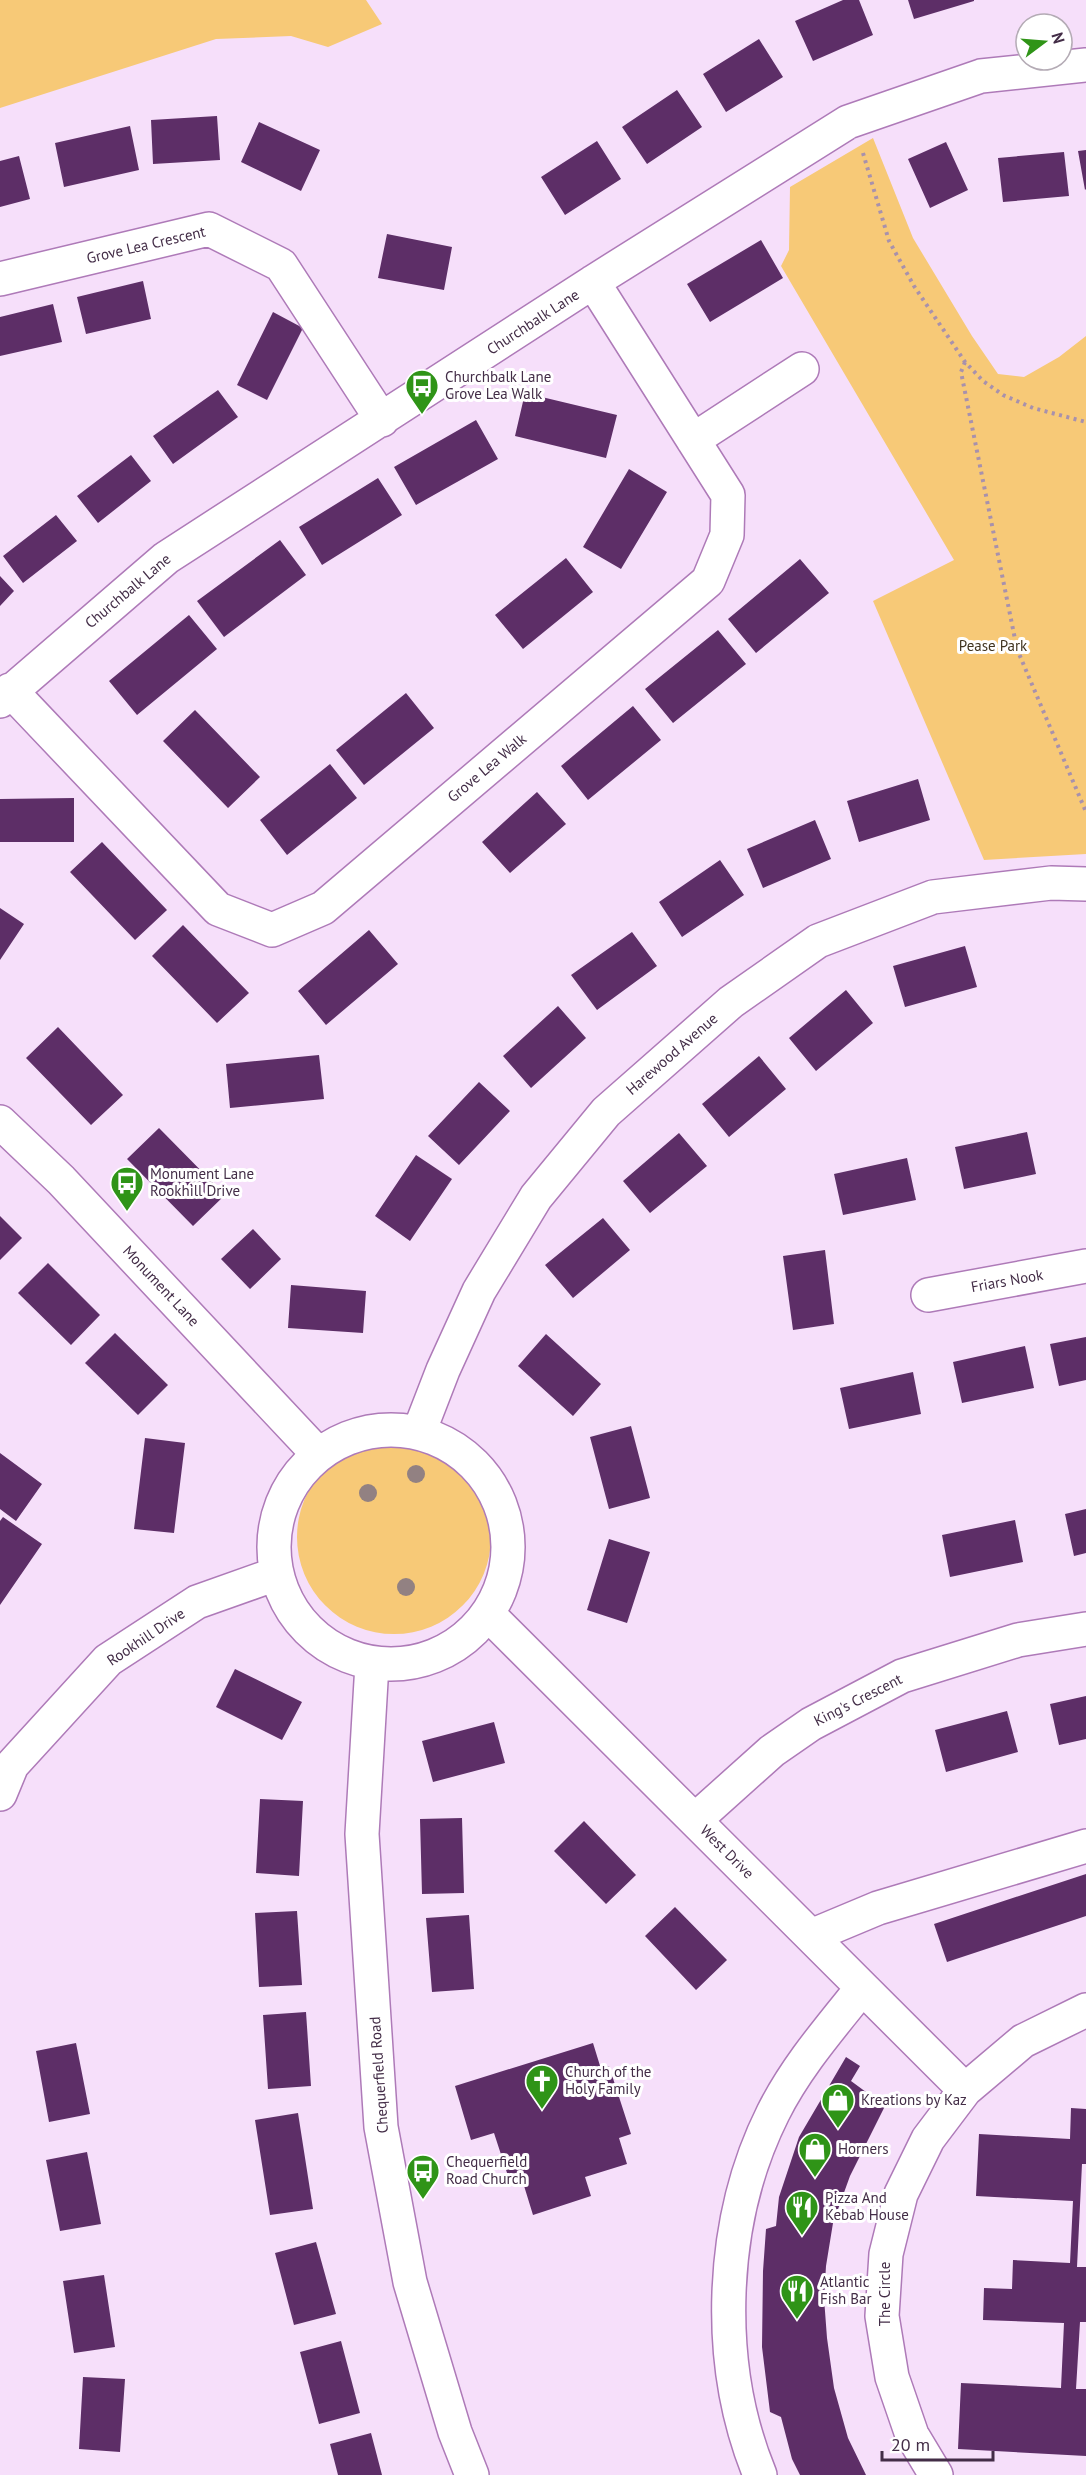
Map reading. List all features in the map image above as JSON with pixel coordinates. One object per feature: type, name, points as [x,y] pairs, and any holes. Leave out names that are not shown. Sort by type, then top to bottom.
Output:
[{"type":"street","name":"Churchbalk Lane","points":[[5,696],[166,558],[593,282],[848,122],[981,76],[1086,65]]},
{"type":"street","name":"Grove Lea Crescent","points":[[0,279],[209,229],[281,265],[382,420]]},
{"type":"street","name":"Grove Lea Walk","points":[[5,696],[218,909],[272,930],[323,908],[708,581],[727,536],[728,495],[593,282]]},
{"type":"street","points":[[693,440],[802,369]]},
{"type":"street","name":"Harewood Avenue","points":[[419,1432],[443,1370],[479,1291],[536,1197],[606,1112],[731,1002],[818,941],[933,897],[1051,883],[1086,884]]},
{"type":"street","name":"Monument Lane","points":[[0,1122],[61,1179],[318,1454]]},
{"type":"street","name":"Friars Nook","points":[[928,1295],[1086,1266]]},
{"type":"street","points":[[384,1429],[419,1432],[454,1447],[482,1472],[501,1505],[509,1542],[505,1579],[488,1614],[466,1638],[438,1656],[405,1664],[372,1664],[339,1653],[311,1633],[289,1606],[276,1574],[273,1541],[280,1508],[295,1478],[318,1454],[349,1437],[384,1429]]},
{"type":"street","name":"Rookhill Drive","points":[[0,1794],[12,1765],[108,1660],[197,1602],[276,1574]]},
{"type":"street","name":"West Drive","points":[[488,1614],[965,2090]]},
{"type":"street","name":"King's Crescent","points":[[695,1820],[772,1751],[811,1724],[902,1676],[1018,1640],[1086,1629]]},
{"type":"street","name":"Chequerfield Road","points":[[372,1664],[362,1834],[381,2127],[410,2282],[455,2432],[472,2475]]},
{"type":"street","points":[[811,1936],[879,1908],[1086,1846]]},
{"type":"street","points":[[760,2475],[746,2434],[731,2370],[728,2306],[739,2218],[750,2168],[773,2114],[800,2066],[862,1988]]},
{"type":"street","name":"The Circle","points":[[936,2475],[912,2435],[892,2377],[882,2316],[886,2254],[901,2194],[928,2139],[965,2090],[1023,2041],[1086,2010]]},
{"type":"path","points":[[848,122],[859,139],[889,242],[914,285],[966,363],[983,381],[1003,395],[1033,408],[1086,422]]},
{"type":"path","points":[[966,363],[961,372],[1017,649],[1086,812]]},
{"type":"green space","points":[[0,0],[366,0],[382,24],[328,47],[291,36],[216,39],[0,108]]},
{"type":"green space","name":"Pease Park","points":[[873,138],[913,238],[972,336],[998,374],[1024,377],[1059,357],[1086,336],[1086,854],[984,860],[873,601],[954,560],[781,266],[789,250],[790,187]]},
{"type":"green space","points":[[394,1440],[422,1444],[440,1452],[455,1462],[469,1476],[487,1509],[491,1537],[487,1565],[479,1583],[469,1598],[455,1612],[422,1630],[394,1634],[366,1630],[348,1622],[333,1612],[319,1598],[301,1565],[297,1537],[301,1509],[309,1491],[319,1476],[333,1462],[366,1444]]},
{"type":"building","points":[[843,0],[859,0],[873,35],[813,61],[795,21]]},
{"type":"building","points":[[908,0],[974,0],[974,1],[914,19]]},
{"type":"building","points":[[759,39],[783,77],[726,112],[703,74]]},
{"type":"building","points":[[677,90],[702,127],[647,164],[622,127]]},
{"type":"building","points":[[217,116],[220,160],[153,164],[151,120]]},
{"type":"building","points":[[259,122],[320,150],[301,191],[241,162]]},
{"type":"building","points":[[130,126],[139,170],[64,187],[55,143]]},
{"type":"building","points":[[597,141],[621,179],[565,215],[541,177]]},
{"type":"building","points":[[946,142],[968,190],[930,208],[908,159]]},
{"type":"building","points":[[1086,150],[1086,189],[1085,190],[1078,151]]},
{"type":"building","points":[[1064,152],[1069,196],[1003,202],[998,158]]},
{"type":"building","points":[[19,156],[30,199],[0,207],[0,161]]},
{"type":"building","points":[[387,234],[452,247],[444,290],[378,278]]},
{"type":"building","points":[[761,240],[783,278],[710,322],[687,284]]},
{"type":"building","points":[[143,281],[151,319],[86,334],[77,297]]},
{"type":"building","points":[[53,304],[62,342],[0,356],[0,317]]},
{"type":"building","points":[[273,312],[303,328],[267,400],[237,385]]},
{"type":"building","points":[[218,390],[238,417],[173,464],[153,436]]},
{"type":"building","points":[[525,393],[617,415],[606,458],[515,436]]},
{"type":"building","points":[[476,420],[498,459],[416,505],[394,467]]},
{"type":"building","points":[[131,455],[151,481],[98,523],[77,496]]},
{"type":"building","points":[[629,469],[667,492],[621,569],[583,547]]},
{"type":"building","points":[[378,478],[402,515],[322,565],[299,527]]},
{"type":"building","points":[[56,515],[77,541],[23,583],[3,556]]},
{"type":"building","points":[[280,540],[306,575],[224,637],[197,601]]},
{"type":"building","points":[[566,558],[593,592],[523,649],[495,615]]},
{"type":"building","points":[[800,559],[829,593],[756,653],[728,619]]},
{"type":"building","points":[[0,576],[14,591],[0,606]]},
{"type":"building","points":[[189,615],[217,649],[137,715],[109,681]]},
{"type":"building","points":[[718,630],[746,664],[673,723],[645,689]]},
{"type":"building","points":[[406,693],[434,728],[364,785],[336,750]]},
{"type":"building","points":[[633,706],[661,740],[588,800],[561,766]]},
{"type":"building","points":[[195,710],[260,777],[228,808],[163,741]]},
{"type":"building","points":[[330,764],[357,798],[287,855],[260,820]]},
{"type":"building","points":[[918,779],[930,820],[859,842],[847,801]]},
{"type":"building","points":[[537,792],[566,824],[510,873],[482,842]]},
{"type":"building","points":[[74,798],[74,842],[0,842],[0,799]]},
{"type":"building","points":[[815,820],[831,859],[763,888],[747,849]]},
{"type":"building","points":[[102,842],[167,910],[135,940],[70,872]]},
{"type":"building","points":[[720,860],[744,895],[682,937],[659,902]]},
{"type":"building","points":[[0,908],[24,924],[0,960]]},
{"type":"building","points":[[183,925],[249,993],[217,1023],[152,956]]},
{"type":"building","points":[[369,930],[398,964],[326,1025],[298,991]]},
{"type":"building","points":[[632,932],[657,966],[597,1010],[571,975]]},
{"type":"building","points":[[965,946],[977,987],[905,1007],[893,966]]},
{"type":"building","points":[[846,990],[873,1023],[816,1071],[789,1038]]},
{"type":"building","points":[[558,1006],[586,1038],[531,1088],[503,1056]]},
{"type":"building","points":[[58,1027],[123,1095],[91,1125],[26,1058]]},
{"type":"building","points":[[319,1055],[324,1099],[230,1108],[226,1064]]},
{"type":"building","points":[[759,1056],[786,1089],[729,1137],[702,1104]]},
{"type":"building","points":[[479,1082],[510,1111],[459,1165],[428,1136]]},
{"type":"building","points":[[159,1128],[225,1195],[193,1226],[127,1159]]},
{"type":"building","points":[[1027,1132],[1036,1174],[964,1189],[955,1147]]},
{"type":"building","points":[[679,1133],[707,1166],[650,1213],[623,1181]]},
{"type":"building","points":[[416,1155],[452,1179],[410,1241],[375,1216]]},
{"type":"building","points":[[907,1158],[916,1200],[843,1215],[834,1174]]},
{"type":"building","points":[[0,1216],[22,1238],[0,1260]]},
{"type":"building","points":[[603,1218],[630,1250],[573,1298],[545,1265]]},
{"type":"building","points":[[253,1229],[281,1259],[250,1289],[221,1259]]},
{"type":"building","points":[[825,1250],[834,1324],[793,1330],[783,1256]]},
{"type":"building","points":[[48,1263],[100,1315],[71,1345],[18,1293]]},
{"type":"building","points":[[291,1285],[366,1291],[363,1333],[288,1328]]},
{"type":"building","points":[[115,1333],[168,1385],[138,1415],[85,1363]]},
{"type":"building","points":[[546,1334],[601,1384],[573,1416],[518,1366]]},
{"type":"building","points":[[1086,1337],[1086,1380],[1059,1386],[1050,1344]]},
{"type":"building","points":[[1025,1346],[1034,1388],[962,1403],[953,1362]]},
{"type":"building","points":[[913,1372],[921,1414],[849,1429],[840,1388]]},
{"type":"building","points":[[631,1426],[650,1498],[609,1509],[590,1437]]},
{"type":"building","points":[[145,1438],[185,1443],[174,1533],[134,1529]]},
{"type":"building","points":[[0,1453],[42,1484],[16,1521],[0,1509]]},
{"type":"building","points":[[1086,1509],[1086,1553],[1074,1556],[1065,1514]]},
{"type":"building","points":[[3,1517],[42,1544],[0,1605],[0,1521]]},
{"type":"building","points":[[1015,1520],[1023,1562],[950,1577],[942,1535]]},
{"type":"building","points":[[609,1539],[650,1552],[627,1623],[587,1610]]},
{"type":"building","points":[[235,1669],[302,1702],[282,1740],[216,1707]]},
{"type":"building","points":[[1086,1696],[1086,1739],[1059,1745],[1050,1704]]},
{"type":"building","points":[[1007,1711],[1018,1752],[946,1772],[935,1730]]},
{"type":"building","points":[[494,1722],[505,1763],[433,1782],[422,1741]]},
{"type":"building","points":[[260,1799],[303,1801],[299,1876],[256,1873]]},
{"type":"building","points":[[462,1818],[464,1893],[422,1894],[420,1819]]},
{"type":"building","points":[[584,1821],[636,1875],[606,1904],[554,1851]]},
{"type":"building","points":[[1086,1874],[1086,1916],[947,1962],[934,1924]]},
{"type":"building","points":[[675,1907],[727,1960],[696,1990],[645,1936]]},
{"type":"building","points":[[297,1911],[302,1985],[259,1987],[255,1913]]},
{"type":"building","points":[[469,1915],[474,1989],[432,1992],[426,1918]]},
{"type":"building","points":[[306,2012],[311,2086],[268,2089],[263,2015]]},
{"type":"building","points":[[76,2043],[90,2114],[49,2122],[36,2051]]},
{"type":"building","name":"Church of the Holy Family","points":[[593,2043],[601,2069],[609,2066],[631,2134],[619,2138],[627,2164],[585,2177],[591,2196],[533,2215],[521,2176],[509,2179],[494,2133],[471,2140],[455,2086]]},
{"type":"building","points":[[846,2057],[860,2066],[851,2081],[885,2106],[850,2176],[833,2223],[826,2266],[824,2298],[834,2388],[848,2438],[866,2475],[800,2475],[792,2459],[781,2417],[770,2412],[762,2347],[766,2229],[776,2226],[779,2197],[799,2137]]},
{"type":"building","points":[[1071,2108],[1086,2109],[1086,2164],[1082,2164],[1077,2267],[1086,2267],[1086,2322],[1080,2322],[1076,2389],[1086,2389],[1086,2456],[958,2449],[961,2383],[1061,2388],[1064,2323],[983,2320],[984,2288],[1012,2289],[1013,2260],[1070,2263],[1073,2201],[976,2196],[979,2134],[1070,2139]]},
{"type":"building","points":[[298,2113],[313,2209],[270,2215],[255,2120]]},
{"type":"building","points":[[87,2152],[101,2224],[60,2231],[46,2160]]},
{"type":"building","points":[[316,2242],[336,2314],[294,2325],[275,2253]]},
{"type":"building","points":[[104,2275],[115,2347],[74,2353],[63,2281]]},
{"type":"building","points":[[341,2341],[360,2413],[319,2424],[300,2352]]},
{"type":"building","points":[[83,2377],[125,2379],[120,2452],[79,2449]]},
{"type":"building","points":[[371,2433],[382,2475],[338,2475],[330,2444]]},
{"type":"place","name":"Churchbalk Lane Grove Lea Walk","points":[[422,415]]},
{"type":"place","name":"Monument Lane Rookhill Drive","points":[[127,1212]]},
{"type":"place","name":"Church of the Holy Family","points":[[542,2110]]},
{"type":"place","name":"Kreations by Kaz","points":[[838,2129]]},
{"type":"place","name":"Horners","points":[[815,2178]]},
{"type":"place","name":"Chequerfield Road Church","points":[[423,2200]]},
{"type":"place","name":"Pizza And Kebab House","points":[[802,2236]]},
{"type":"place","name":"Atlantic Fish Bar","points":[[797,2320]]}]
